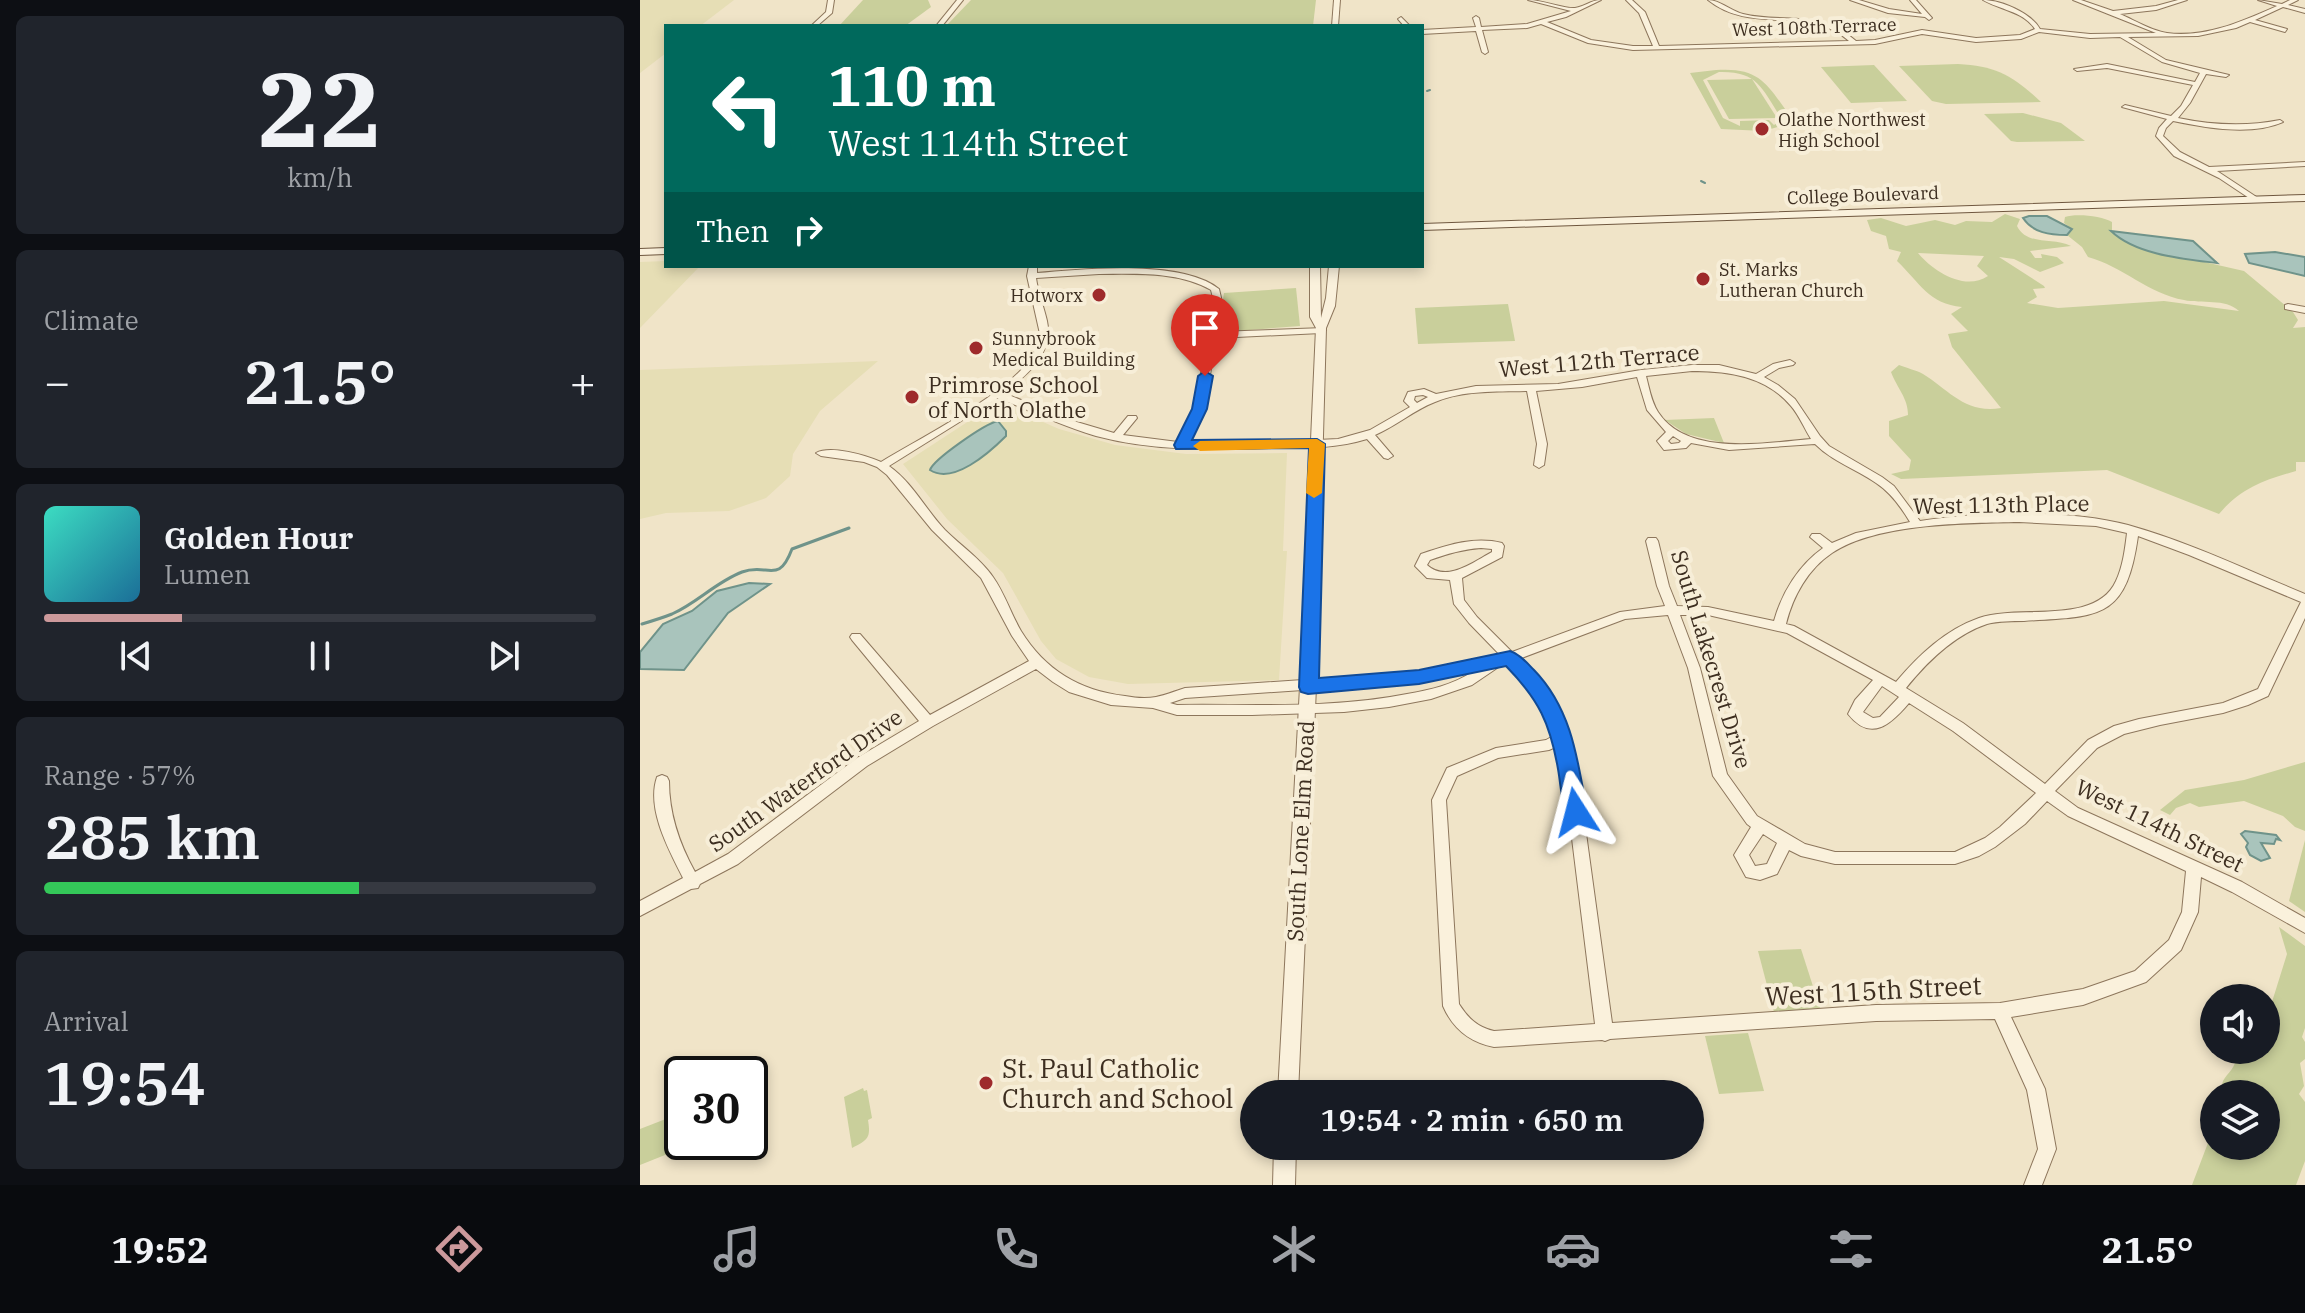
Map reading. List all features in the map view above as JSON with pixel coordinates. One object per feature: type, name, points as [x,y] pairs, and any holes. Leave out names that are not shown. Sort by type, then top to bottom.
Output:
[{"type":"main road","name":"College Boulevard","points":[[1424,227],[2251,197],[2305,192]]},
{"type":"main road","name":"College Boulevard","points":[[1424,219],[2305,198]]},
{"type":"main road","points":[[640,244],[664,244]]},
{"type":"main road","points":[[640,252],[664,251]]},
{"type":"street","points":[[816,24],[829,13],[831,0]]},
{"type":"street","points":[[941,24],[960,0]]},
{"type":"street","points":[[1335,24],[1337,0]]},
{"type":"street","points":[[1531,0],[1576,10]]},
{"type":"street","points":[[1424,32],[1482,30],[1543,23],[1598,0]]},
{"type":"street","points":[[1629,0],[1642,12],[1657,48]]},
{"type":"street","points":[[1711,0],[1737,16],[1823,25],[1849,35],[1855,43]]},
{"type":"street","points":[[1853,0],[1892,12],[1928,16]]},
{"type":"street","points":[[1913,0],[1930,22],[1922,32]]},
{"type":"street","points":[[1986,0],[2030,19],[2038,30]]},
{"type":"street","points":[[2076,0],[2164,34]]},
{"type":"street","points":[[2153,0],[2171,5]]},
{"type":"street","points":[[2113,13],[2171,5],[2184,0]]},
{"type":"street","points":[[2261,0],[2305,11]]},
{"type":"street","name":"West 108th Terrace","points":[[1543,23],[1584,40],[1657,48],[1890,41],[1922,32],[1977,40],[2019,38],[2038,30],[2085,36],[2122,36],[2214,33],[2295,0]]},
{"type":"street","points":[[1476,18],[1482,30],[1485,52]]},
{"type":"street","points":[[1401,19],[1405,24]]},
{"type":"street","points":[[2248,20],[2285,30]]},
{"type":"street","points":[[2122,36],[2164,61],[2226,75]]},
{"type":"street","points":[[1575,44],[1584,40]]},
{"type":"street","points":[[2077,69],[2107,66],[2196,84]]},
{"type":"street","points":[[2204,72],[2190,99],[2160,130],[2163,142],[2187,160],[2208,169],[2251,197]]},
{"type":"street","points":[[2125,107],[2218,127],[2251,127],[2280,122]]},
{"type":"street","points":[[2208,169],[2305,164]]},
{"type":"street","name":"South Lone Elm Road","points":[[1315,268],[1315,317],[1321,329]]},
{"type":"street","name":"South Lone Elm Road","points":[[1289,1080],[1308,687],[1321,329],[1333,286],[1334,268]]},
{"type":"street","points":[[883,465],[997,394],[1027,371],[1043,348],[1044,327],[1032,271],[1132,269],[1188,277],[1210,284],[1219,295],[1213,335],[1200,409],[1182,445]]},
{"type":"street","points":[[2288,307],[2305,310]]},
{"type":"street","points":[[1213,335],[1321,329]]},
{"type":"street","points":[[1790,363],[1776,366],[1757,377],[1783,392],[1796,405],[1817,441],[1894,492],[1917,524]]},
{"type":"street","name":"West 112th Terrace","points":[[1370,436],[1416,408],[1409,401],[1411,394],[1424,392],[1437,398],[1460,391],[1579,385],[1641,373],[1705,368],[1757,377]]},
{"type":"street","points":[[1641,373],[1651,411],[1672,432],[1662,441],[1668,448],[1682,446],[1688,440],[1734,447],[1817,441]]},
{"type":"street","points":[[1531,389],[1542,444],[1539,465]]},
{"type":"street","points":[[997,394],[1076,426],[1117,436],[1182,445],[1317,444],[1370,436],[1388,456]]},
{"type":"street","points":[[1117,436],[1132,418]]},
{"type":"street","points":[[821,453],[857,457],[883,465],[908,489],[935,527],[980,569],[1036,663]]},
{"type":"street","name":"West 113th Place","points":[[1779,627],[1791,593],[1803,573],[1831,548],[1866,533],[1917,524],[2060,519],[2091,521],[2133,531],[2305,599]]},
{"type":"street","points":[[1881,679],[1855,714],[1865,723],[1879,724],[1888,719],[1902,692],[1936,645],[1955,633],[1986,620],[2082,611],[2110,601],[2119,594],[2133,531]]},
{"type":"street","points":[[1816,537],[1831,548]]},
{"type":"street","name":"South Lakecrest Drive","points":[[1652,541],[1663,586],[1694,668],[1720,776],[1733,797],[1760,826],[1785,842],[1801,850],[1858,861],[1955,858],[1973,853],[2018,823],[2095,741],[2121,728],[2224,708],[2263,692],[2305,605]]},
{"type":"street","points":[[1487,543],[1498,546],[1498,554],[1492,559],[1456,576],[1431,575],[1421,566],[1425,557],[1439,552],[1487,543]]},
{"type":"street","points":[[1456,576],[1458,601],[1533,681],[1551,707],[1563,737],[1572,782],[1605,1033]]},
{"type":"street","name":"West 114th Street","points":[[1153,703],[1185,693],[1308,687],[1419,677],[1495,663],[1624,615],[1672,610],[1708,611],[1790,629],[1881,679],[1958,727],[2042,795],[2194,866],[2305,926]]},
{"type":"street","points":[[856,637],[928,722]]},
{"type":"street","name":"West 114th Street","points":[[1036,663],[1050,676],[1083,693],[1125,703],[1153,703],[1177,710],[1351,706],[1412,698],[1468,681],[1495,663]]},
{"type":"street","name":"South Waterford Drive","points":[[640,909],[693,883],[782,824],[862,762],[1036,663]]},
{"type":"street","name":"West 115th Street","points":[[1563,737],[1549,745],[1496,753],[1452,772],[1439,800],[1451,1006],[1462,1024],[1476,1036],[1494,1039],[1605,1033],[1876,1013],[2000,1011],[2083,997],[2140,977],[2175,945],[2190,912],[2194,866]]},
{"type":"street","points":[[662,781],[661,805],[672,843],[693,883]]},
{"type":"street","points":[[1760,826],[1741,855],[1751,872],[1772,869],[1785,842]]},
{"type":"street","points":[[2000,1011],[2036,1089],[2047,1149],[2033,1185]]},
{"type":"street","points":[[1284,1185],[1285,1160]]},
{"type":"shaded area","points":[[640,0],[734,0],[703,24],[664,24],[664,55],[640,73]]},
{"type":"shaded area","points":[[664,261],[664,268],[698,268],[640,328],[640,262]]},
{"type":"shaded area","points":[[878,361],[820,411],[793,454],[790,476],[766,498],[729,511],[666,513],[640,519],[640,370]]},
{"type":"shaded area","points":[[998,402],[1059,429],[1115,445],[1186,454],[1287,453],[1283,551],[1287,551],[1279,680],[1128,684],[1089,677],[1056,659],[1041,641],[1003,573],[947,519],[903,464]]},
{"type":"green space","points":[[863,0],[928,0],[931,7],[908,24],[841,24]]},
{"type":"green space","points":[[971,0],[1316,0],[1313,24],[948,24]]},
{"type":"green space","points":[[1958,64],[2004,74],[2041,102],[1946,104],[1932,101],[1899,66]]},
{"type":"green space","points":[[1874,65],[1907,101],[1851,103],[1821,67]]},
{"type":"green space","points":[[1731,70],[1753,75],[1768,87],[1790,116],[1787,124],[1764,131],[1721,129],[1690,73]],"holes":[[[1719,72],[1732,72],[1757,83],[1780,116],[1780,121],[1774,125],[1769,120],[1740,121],[1740,126],[1723,118],[1703,80]]]},
{"type":"green space","points":[[1752,79],[1777,118],[1729,119],[1707,80]]},
{"type":"green space","points":[[2023,113],[2061,123],[2085,141],[2011,141],[1984,114]]},
{"type":"green space","points":[[2005,214],[2020,219],[2017,226],[2033,239],[2071,246],[2030,251],[2035,258],[2042,258],[2041,254],[2057,257],[2064,263],[2040,272],[2014,259],[1999,257],[2044,286],[2033,289],[2037,297],[2027,303],[2058,308],[2164,301],[2239,311],[2227,304],[2171,297],[2088,257],[2082,247],[2067,235],[2072,229],[2064,223],[2065,217],[2070,216],[2102,218],[2112,222],[2112,231],[2116,235],[2156,251],[2244,271],[2293,312],[2298,320],[2293,328],[2305,327],[2305,462],[2296,462],[2296,471],[2245,491],[2219,514],[2107,470],[1901,479],[1891,474],[1909,470],[1911,460],[1889,436],[1889,421],[1908,415],[1904,398],[1891,372],[1899,365],[1923,374],[1967,404],[1988,409],[2001,408],[1952,347],[1948,334],[1968,331],[1951,314],[1962,307],[1941,302],[1926,291],[1897,261],[1901,252],[1889,249],[1886,236],[1871,231],[1867,220],[1881,218],[1906,226],[1935,220],[1955,225],[1966,221],[1992,222]],"holes":[[[1918,253],[1984,256],[1977,266],[1988,276],[1969,282],[1940,272]]]},
{"type":"green space","points":[[1296,288],[1300,326],[1224,332],[1218,329],[1224,293]]},
{"type":"green space","points":[[1508,304],[1515,341],[1418,344],[1415,308]]},
{"type":"green space","points":[[1714,418],[1724,443],[1686,434],[1665,420]]},
{"type":"green space","points":[[2305,762],[2305,831],[2283,816],[2244,801],[2199,807],[2190,803],[2176,808],[2170,815],[2160,810],[2185,790],[2244,780]]},
{"type":"green space","points":[[2305,840],[2305,912],[2289,901]]},
{"type":"green space","points":[[2279,927],[2305,946],[2305,1028],[2302,1037],[2305,1059],[2300,1063],[2304,1086],[2299,1094],[2305,1102],[2305,1161],[2296,1185],[2192,1185],[2201,1160],[2280,1160],[2280,1080],[2224,1080],[2234,1064],[2280,1064],[2280,984],[2278,984],[2287,954]]},
{"type":"green space","points":[[1801,949],[1820,1008],[1774,1012],[1758,951]]},
{"type":"green space","points":[[1748,1033],[1764,1091],[1719,1094],[1705,1036]]},
{"type":"green space","points":[[863,1088],[867,1090],[872,1118],[868,1120],[867,1138],[852,1148],[844,1097]]},
{"type":"green space","points":[[664,1120],[664,1155],[640,1165],[640,1129]]},
{"type":"water","points":[[2047,216],[2072,229],[2067,235],[2042,232],[2023,218]]},
{"type":"water","points":[[2111,231],[2193,241],[2217,263],[2147,251],[2133,246]]},
{"type":"water","points":[[2275,252],[2305,257],[2305,276],[2249,263],[2245,254]]},
{"type":"water","points":[[998,421],[1006,436],[981,458],[949,473],[939,474],[930,470],[960,443]]},
{"type":"water","points":[[749,583],[770,584],[728,613],[684,670],[640,669],[640,652],[663,624],[692,611],[717,591]]},
{"type":"water","points":[[2245,831],[2276,835],[2280,840],[2276,839],[2274,844],[2261,843],[2270,858],[2261,861],[2250,855],[2246,847],[2248,843],[2241,834]]},
{"type":"waterway","points":[[1701,181],[1705,183]]},
{"type":"waterway","points":[[642,624],[681,609],[742,572],[777,570],[792,549],[849,528]]},
{"type":"slow traffic","points":[[1200,446],[1317,444],[1314,493]]},
{"type":"place","name":"Olathe Northwest High School","points":[[1762,129]]},
{"type":"place","name":"St. Marks Lutheran Church","points":[[1703,279]]},
{"type":"place","name":"Hotworx","points":[[1099,295]]},
{"type":"place","name":"Sunnybrook Medical Building","points":[[976,348]]},
{"type":"place","name":"Primrose School of North Olathe","points":[[912,397]]},
{"type":"place","name":"St. Paul Catholic Church and School","points":[[986,1083]]},
{"type":"route","points":[[1205,376],[1200,409],[1182,445],[1317,444],[1308,687],[1419,677],[1510,658],[1533,681],[1551,707],[1563,737],[1576,812]]}]
